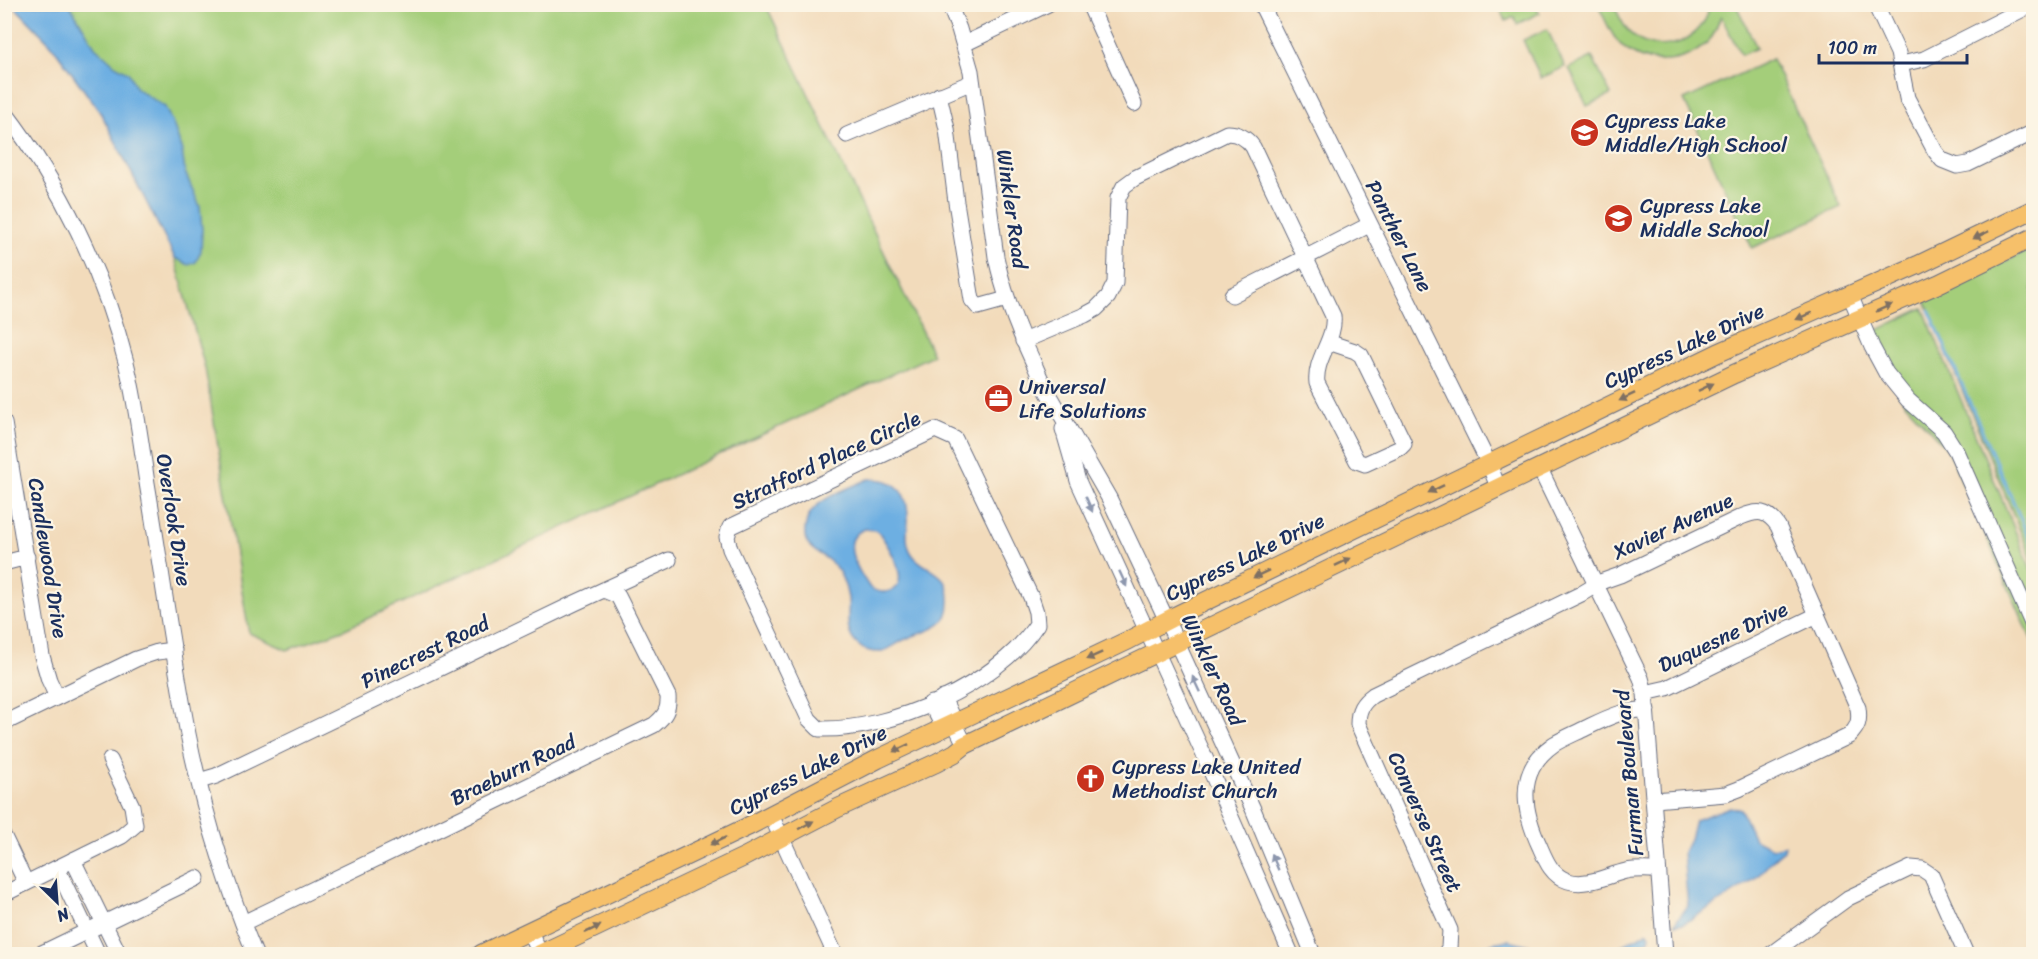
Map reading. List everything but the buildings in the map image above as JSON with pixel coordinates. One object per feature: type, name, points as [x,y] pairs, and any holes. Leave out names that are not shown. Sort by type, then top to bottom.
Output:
[{"type":"main road","name":"Cypress Lake Drive","points":[[481,954],[771,815],[948,725],[1129,640],[1718,353],[1918,265],[2034,209]]},
{"type":"main road","points":[[540,954],[782,838],[838,808],[936,763],[965,745],[1539,467],[1734,374],[1938,284],[2034,237]]},
{"type":"street","name":"Winkler Road","points":[[949,4],[964,44],[972,82],[996,257],[1006,299],[1044,389],[1109,498],[1166,620],[1253,809],[1312,954]]},
{"type":"street","points":[[964,44],[1048,4]]},
{"type":"street","points":[[1089,4],[1134,104]]},
{"type":"street","name":"Panther Lane","points":[[1261,4],[1489,464],[1498,487]]},
{"type":"street","points":[[1875,4],[1898,53],[1908,98],[1929,141],[1942,160],[1957,166],[1968,164],[2034,132]]},
{"type":"street","points":[[1901,64],[1924,59],[2033,4]]},
{"type":"street","points":[[847,135],[972,82]]},
{"type":"street","points":[[939,95],[947,129],[950,167],[972,300],[978,307],[1006,299]]},
{"type":"street","name":"Overlook Drive","points":[[4,111],[20,131],[57,191],[81,238],[111,314],[126,362],[188,731],[211,828],[255,954]]},
{"type":"street","points":[[1023,341],[1085,315],[1096,309],[1108,297],[1115,283],[1118,198],[1124,186],[1221,134],[1233,133],[1249,141],[1333,316],[1333,328],[1317,369],[1317,383],[1357,461],[1365,464],[1400,448],[1404,444],[1403,441],[1360,355],[1355,351],[1328,342]]},
{"type":"street","points":[[1232,295],[1369,225]]},
{"type":"street","points":[[1850,295],[1886,373],[1908,400],[1944,432],[1956,451],[2034,628]]},
{"type":"street","name":"Winkler Road","points":[[1059,411],[1078,481],[1203,753],[1291,954]]},
{"type":"street","name":"Candlewood Drive","points":[[4,423],[45,668],[57,697]]},
{"type":"street","name":"Stratford Place Circle","points":[[935,430],[955,439],[1031,597],[1036,612],[1036,624],[1018,649],[962,689],[937,700],[912,713],[839,729],[819,729],[808,719],[729,549],[727,537],[730,527],[935,430]]},
{"type":"street","name":"Furman Boulevard","points":[[1539,467],[1641,678],[1645,693],[1665,954]]},
{"type":"street","name":"Xavier Avenue","points":[[1358,714],[1365,701],[1373,694],[1741,517],[1751,513],[1762,513],[1772,517],[1778,526],[1858,708],[1860,718],[1856,729],[1849,736],[1739,789],[1715,796],[1654,800]]},
{"type":"street","points":[[4,563],[27,557]]},
{"type":"street","name":"Pinecrest Road","points":[[199,781],[216,776],[669,560]]},
{"type":"street","name":"Braeburn Road","points":[[243,923],[654,725],[663,718],[669,707],[668,696],[618,596],[604,590]]},
{"type":"street","name":"Duquesne Drive","points":[[1645,693],[1667,688],[1817,615]]},
{"type":"street","points":[[4,723],[136,659],[157,652],[174,650]]},
{"type":"street","points":[[937,700],[948,725],[965,745]]},
{"type":"street","points":[[1647,710],[1613,715],[1552,746],[1535,763],[1530,774],[1525,807],[1545,860],[1559,878],[1570,882],[1581,882],[1628,871],[1659,870]]},
{"type":"street","name":"Converse Street","points":[[1358,714],[1358,724],[1362,734],[1450,930],[1447,951]]},
{"type":"street","points":[[4,894],[122,836],[135,825],[132,806],[110,760]]},
{"type":"street","points":[[771,815],[835,954]]},
{"type":"street","points":[[4,837],[26,883]]},
{"type":"street","points":[[73,860],[119,954]]},
{"type":"street","points":[[57,868],[98,954]]},
{"type":"street","points":[[1772,954],[1848,898],[1911,868],[1922,869],[1931,876],[1966,954]]},
{"type":"street","points":[[40,954],[197,878]]},
{"type":"street","points":[[1263,891],[1271,889],[1301,944],[1312,954]]},
{"type":"street","points":[[530,932],[540,954]]},
{"type":"green space","points":[[13,5],[766,5],[933,355],[343,630],[287,650],[249,633],[205,368],[175,258],[102,115],[51,44]]},
{"type":"green space","points":[[1498,5],[1535,5],[1540,13],[1517,24],[1514,17],[1506,21]]},
{"type":"green space","points":[[1598,5],[1614,5],[1630,33],[1639,40],[1660,46],[1671,45],[1692,35],[1706,18],[1709,5],[1736,5],[1757,48],[1741,55],[1721,16],[1712,37],[1690,55],[1663,61],[1649,60],[1636,56],[1615,38]]},
{"type":"green space","points":[[1547,29],[1565,67],[1541,78],[1523,40]]},
{"type":"green space","points":[[1592,57],[1611,95],[1587,106],[1569,68]]},
{"type":"green space","points":[[1772,59],[1841,207],[1752,248],[1684,100]]},
{"type":"green space","points":[[2033,248],[2033,562],[1925,300]]},
{"type":"green space","points":[[1923,308],[2033,574],[2033,643],[1948,450],[1905,403],[1863,337]]},
{"type":"water","points":[[13,5],[70,5],[95,47],[115,65],[128,72],[137,89],[165,107],[182,151],[185,172],[200,207],[201,251],[196,262],[189,265],[175,258],[102,115],[51,44]]},
{"type":"water","points":[[869,479],[888,482],[900,490],[907,504],[907,539],[910,551],[918,561],[943,579],[949,594],[948,610],[942,622],[930,630],[879,652],[862,648],[852,637],[848,625],[848,598],[841,576],[834,565],[811,548],[805,537],[807,520],[817,506],[833,495]],"holes":[[[865,529],[875,530],[889,548],[899,573],[898,584],[891,591],[880,592],[870,588],[853,556],[852,540],[857,534]]]},
{"type":"water","points":[[1730,807],[1741,810],[1754,839],[1772,848],[1785,845],[1784,850],[1742,888],[1683,924],[1674,924],[1688,906],[1683,852],[1690,839],[1695,820]]},
{"type":"water","points":[[1648,932],[1649,940],[1621,954],[1605,954]]},
{"type":"water","points":[[1509,940],[1529,945],[1544,954],[1477,954],[1492,943]]},
{"type":"waterway","points":[[1929,310],[2034,549]]},
{"type":"place","name":"Cypress Lake Middle/High School","points":[[1584,133]]},
{"type":"place","name":"Cypress Lake Middle School","points":[[1619,218]]},
{"type":"place","name":"Universal Life Solutions","points":[[998,399]]},
{"type":"place","name":"Cypress Lake United Methodist Church","points":[[1091,779]]}]
